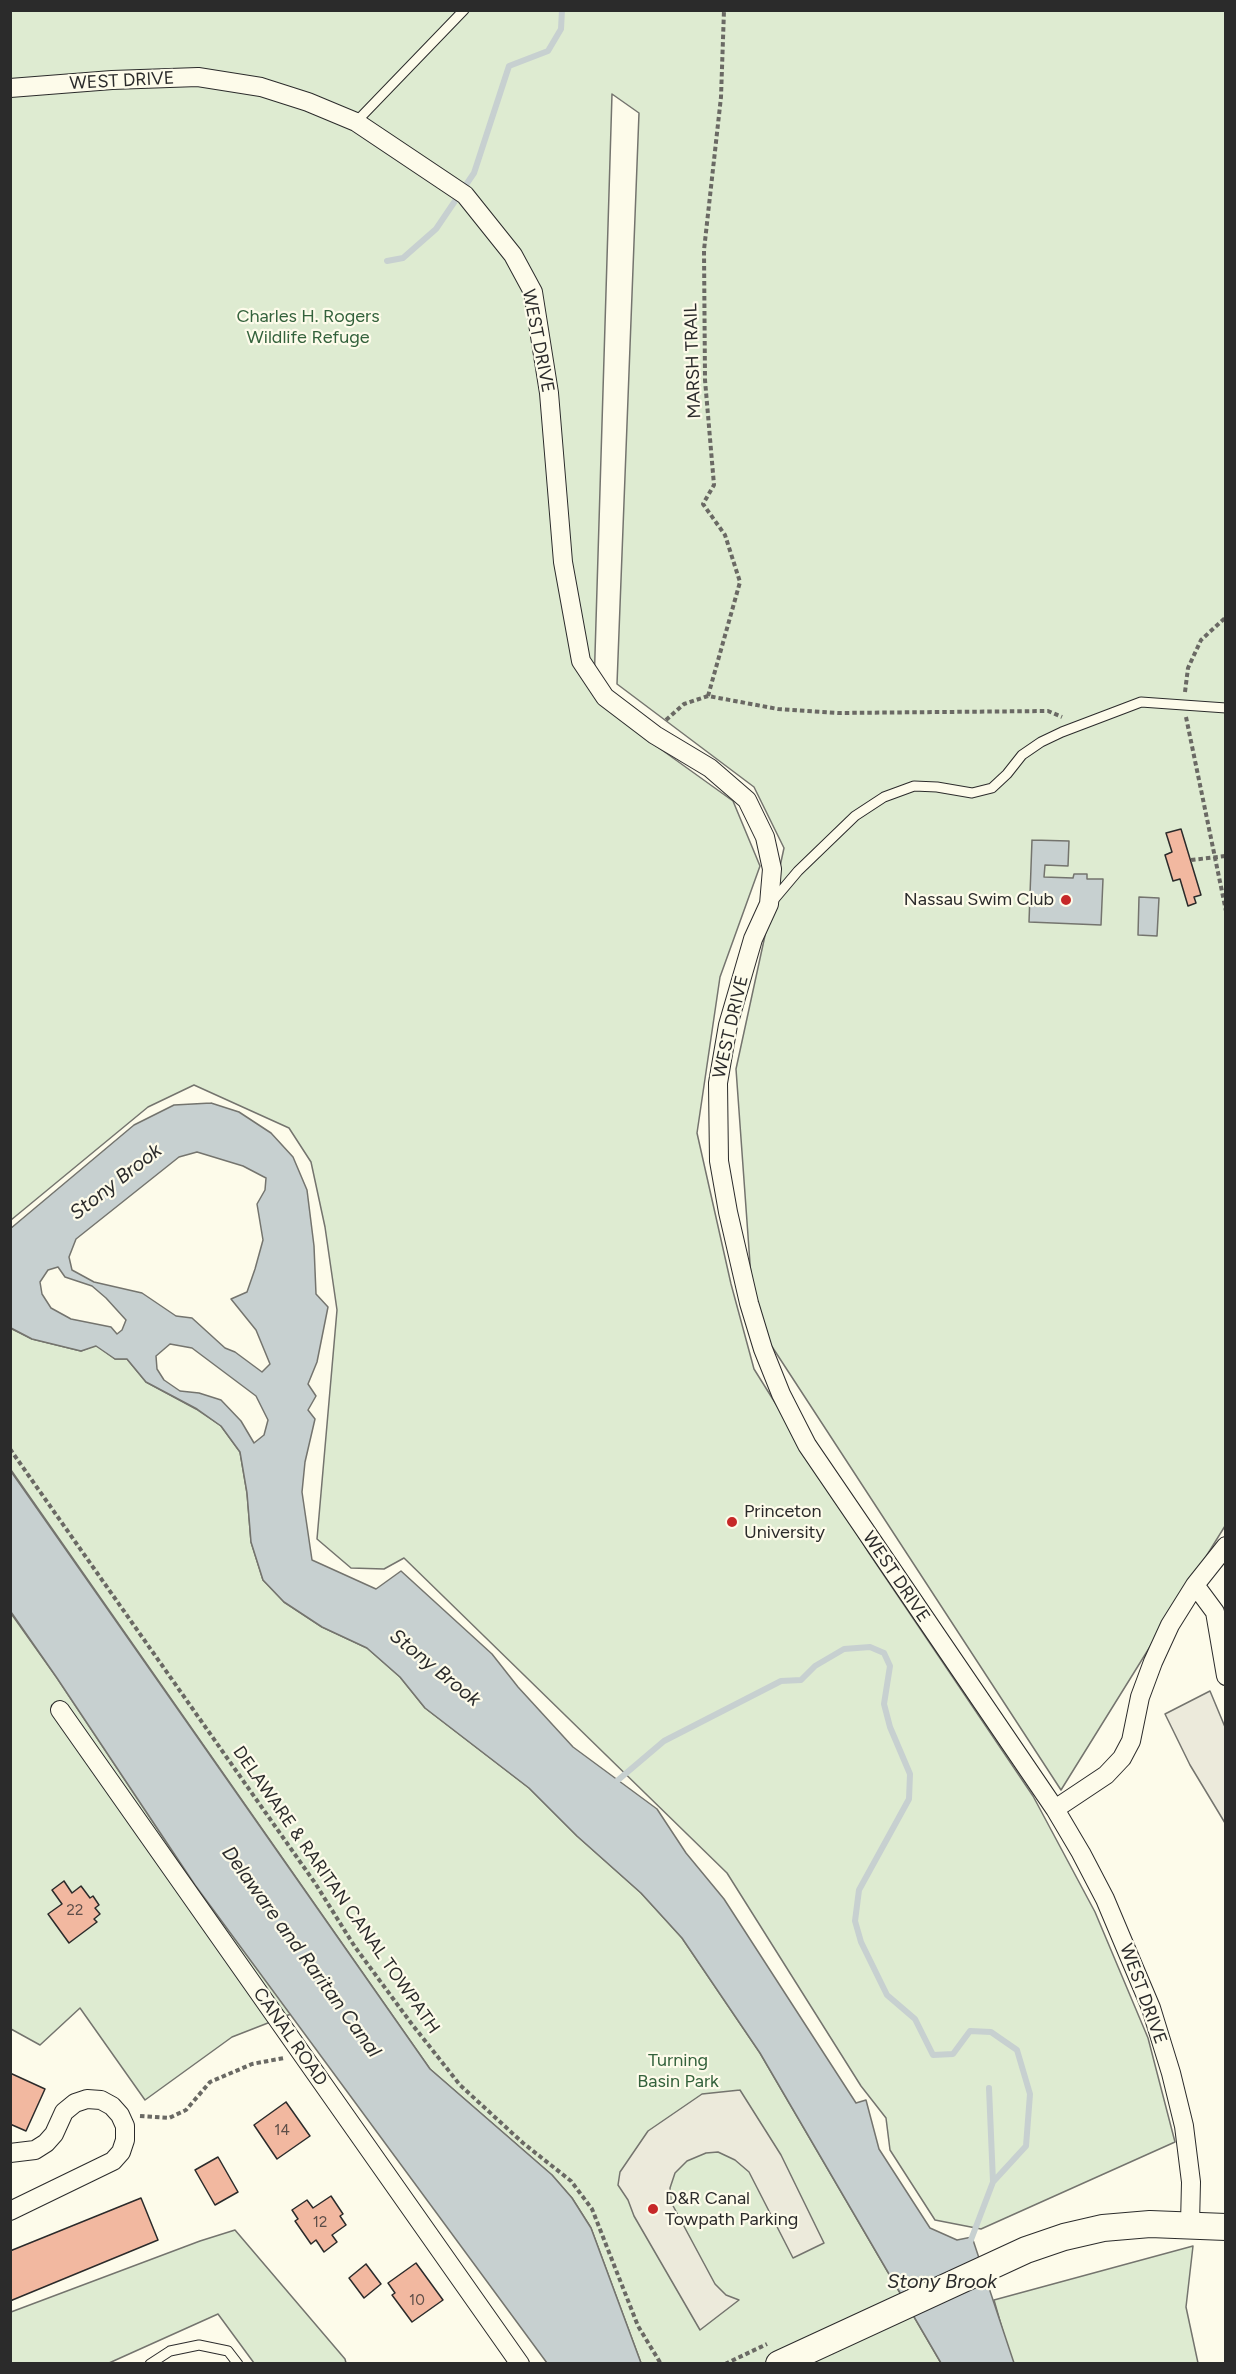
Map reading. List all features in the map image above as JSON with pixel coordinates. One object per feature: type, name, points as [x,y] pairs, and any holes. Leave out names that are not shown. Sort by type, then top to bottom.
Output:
[{"type":"main road","points":[[776,2352],[888,2313],[1054,2240],[1103,2228],[1150,2224],[1226,2227]]},
{"type":"street","name":"WEST DRIVE","points":[[10,88],[112,80],[198,77],[261,87],[308,102],[356,122],[460,192],[513,255],[533,292],[549,393],[563,562],[581,661],[604,697],[655,735],[710,768],[747,800],[765,837],[772,869],[770,904],[753,939],[728,1025],[718,1083],[719,1161],[728,1212],[763,1349],[781,1394],[807,1445],[1055,1809],[1105,1899],[1151,2008],[1171,2073],[1184,2126],[1191,2182],[1190,2224]]},
{"type":"street","points":[[1055,1809],[1106,1775],[1122,1758],[1131,1741],[1140,1697],[1170,1625],[1195,1585],[1226,1546]]},
{"type":"street","points":[[1195,1585],[1215,1612],[1226,1676]]},
{"type":"street","name":"CANAL ROAD","points":[[60,1710],[520,2364]]},
{"type":"street","points":[[10,2153],[35,2150],[46,2144],[54,2134],[64,2112],[75,2103],[87,2099],[100,2100],[112,2106],[120,2115],[125,2126],[125,2140],[120,2152],[112,2161],[10,2211]]},
{"type":"lane","points":[[356,122],[464,10]]},
{"type":"lane","name":"WEST DRIVE","points":[[770,904],[798,871],[855,816],[884,797],[914,786],[972,793],[992,788],[1022,755],[1041,742],[1141,702],[1226,708]]},
{"type":"lane","points":[[150,2364],[170,2351],[199,2345],[228,2351],[238,2364]]},
{"type":"path","name":"MARSH TRAIL","points":[[708,696],[740,582],[725,535],[703,504],[714,484],[705,380],[704,250],[721,97],[724,10]]},
{"type":"path","points":[[1226,617],[1201,639],[1188,668],[1183,704],[1226,911]]},
{"type":"path","points":[[655,735],[669,716],[684,704],[708,696],[778,709],[838,713],[1048,711],[1082,726]]},
{"type":"path","points":[[1191,860],[1226,856]]},
{"type":"path","name":"DELAWARE & RARITAN CANAL TOWPATH","points":[[10,1449],[315,1883],[355,1947],[411,2024],[460,2085],[523,2143],[571,2181],[592,2209],[638,2326],[661,2364]]},
{"type":"path","points":[[120,2115],[169,2118],[186,2110],[210,2082],[233,2071],[281,2058],[306,2059]]},
{"type":"path","points":[[726,2364],[776,2352]]},
{"type":"green space","name":"Charles H. Rogers Wildlife Refuge","points":[[11,11],[1225,11],[1225,1526],[1061,1790],[754,1319],[736,1069],[784,848],[754,787],[617,684],[639,113],[612,94],[594,687],[641,735],[733,801],[760,866],[720,977],[697,1133],[731,1284],[754,1369],[869,1553],[1033,1796],[1095,1912],[1148,2038],[1175,2142],[981,2229],[935,2220],[890,2150],[886,2118],[861,2086],[727,1873],[404,1558],[384,1569],[351,1568],[317,1539],[337,1310],[325,1227],[311,1162],[289,1128],[194,1085],[148,1107],[11,1220]]},
{"type":"green space","name":"Turning Basin Park","points":[[10,1328],[32,1339],[81,1351],[96,1345],[115,1359],[127,1359],[146,1382],[196,1409],[221,1426],[240,1452],[247,1493],[251,1542],[263,1580],[284,1602],[322,1627],[367,1648],[400,1677],[425,1708],[529,1788],[577,1836],[641,1893],[682,1938],[760,2053],[941,2363],[641,2363],[591,2228],[572,2198],[552,2175],[430,2069],[11,1470]]},
{"type":"green space","points":[[10,1612],[57,1678],[195,1885],[291,2014],[232,2037],[145,2100],[80,2008],[40,2045],[11,2029]]},
{"type":"green space","points":[[235,2230],[346,2363],[254,2363],[218,2314],[109,2363],[11,2363],[11,2312]]},
{"type":"green space","points":[[1193,2246],[1186,2307],[1198,2363],[1014,2363],[1011,2360],[994,2300]]},
{"type":"shaded area","points":[[1210,1691],[1225,1727],[1225,1823],[1190,1765],[1165,1714]]},
{"type":"shaded area","name":"D&R Canal Towpath Parking","points":[[740,2090],[781,2155],[824,2243],[793,2258],[749,2172],[735,2160],[718,2152],[706,2153],[687,2161],[675,2173],[670,2188],[671,2202],[715,2284],[726,2295],[739,2300],[700,2330],[618,2185],[620,2172],[648,2131],[702,2094]]},
{"type":"water","name":"Nassau Swim Club","points":[[1032,840],[1069,841],[1068,866],[1045,865],[1044,877],[1073,878],[1074,874],[1087,874],[1087,879],[1103,879],[1101,925],[1029,922]]},
{"type":"water","points":[[1139,897],[1159,898],[1157,936],[1138,935]]},
{"type":"water","name":"Stony Brook","points":[[211,1103],[239,1112],[271,1133],[293,1157],[307,1190],[314,1246],[316,1294],[328,1307],[317,1362],[308,1384],[316,1396],[308,1410],[315,1419],[305,1462],[302,1492],[312,1560],[376,1589],[401,1571],[492,1654],[518,1687],[573,1747],[657,1809],[686,1853],[724,1899],[856,2103],[866,2100],[879,2149],[930,2228],[957,2240],[972,2237],[1014,2363],[941,2363],[760,2053],[682,1938],[641,1893],[577,1836],[529,1788],[425,1708],[400,1677],[367,1648],[322,1627],[284,1602],[263,1580],[251,1542],[247,1493],[240,1452],[221,1426],[197,1409],[146,1382],[127,1359],[115,1359],[96,1346],[81,1351],[32,1339],[11,1328],[10,1229],[134,1125],[174,1105]],"holes":[[[197,1152],[243,1166],[266,1178],[265,1190],[257,1204],[263,1240],[255,1269],[247,1292],[231,1299],[256,1330],[270,1364],[262,1372],[235,1352],[225,1348],[192,1318],[176,1316],[142,1293],[94,1282],[72,1270],[69,1257],[76,1239],[179,1157]],[[58,1267],[65,1277],[92,1286],[126,1320],[122,1330],[117,1334],[111,1327],[71,1319],[51,1308],[42,1294],[40,1282],[48,1270]],[[170,1344],[192,1348],[256,1396],[268,1420],[264,1435],[254,1443],[241,1421],[221,1400],[199,1393],[180,1391],[164,1380],[157,1369],[156,1356]]]},
{"type":"water","name":"Delaware and Raritan Canal","points":[[10,1470],[430,2069],[552,2175],[572,2198],[591,2228],[641,2363],[547,2363],[195,1885],[11,1612]]},
{"type":"building","points":[[1181,829],[1201,895],[1194,897],[1196,903],[1188,906],[1180,879],[1173,881],[1165,855],[1172,852],[1166,833]]},
{"type":"building","points":[[64,1881],[72,1893],[81,1886],[90,1898],[93,1896],[99,1905],[95,1908],[100,1914],[94,1919],[97,1922],[69,1943],[48,1914],[62,1904],[52,1890]]},
{"type":"building","points":[[10,2073],[45,2089],[26,2131],[10,2124]]},
{"type":"building","points":[[286,2102],[310,2136],[277,2159],[254,2125]]},
{"type":"building","points":[[218,2157],[238,2192],[215,2205],[195,2170]]},
{"type":"building","points":[[331,2196],[343,2214],[340,2216],[346,2225],[332,2235],[337,2242],[324,2252],[316,2240],[311,2244],[295,2221],[298,2219],[292,2210],[307,2200],[313,2208]]},
{"type":"building","points":[[141,2198],[158,2240],[10,2301],[10,2251]]},
{"type":"building","points":[[416,2263],[443,2300],[412,2322],[392,2295],[395,2293],[388,2283]]},
{"type":"building","points":[[366,2264],[381,2284],[364,2298],[349,2278]]},
{"type":"waterway","points":[[387,261],[403,258],[436,229],[474,173],[509,66],[548,51],[561,29],[562,10]]},
{"type":"waterway","points":[[611,1786],[664,1741],[781,1681],[801,1680],[815,1666],[844,1649],[870,1647],[884,1653],[890,1666],[884,1704],[890,1727],[910,1774],[909,1799],[859,1890],[855,1921],[861,1942],[887,1995],[915,2019],[933,2055],[953,2054],[970,2031],[991,2032],[1017,2050],[1030,2094],[1026,2146],[993,2182],[969,2245]]},
{"type":"waterway","points":[[989,2088],[993,2182]]},
{"type":"place","name":"Nassau Swim Club","points":[[1066,900]]},
{"type":"place","name":"Princeton University","points":[[732,1522]]},
{"type":"place","name":"D&R Canal Towpath Parking","points":[[653,2209]]}]
